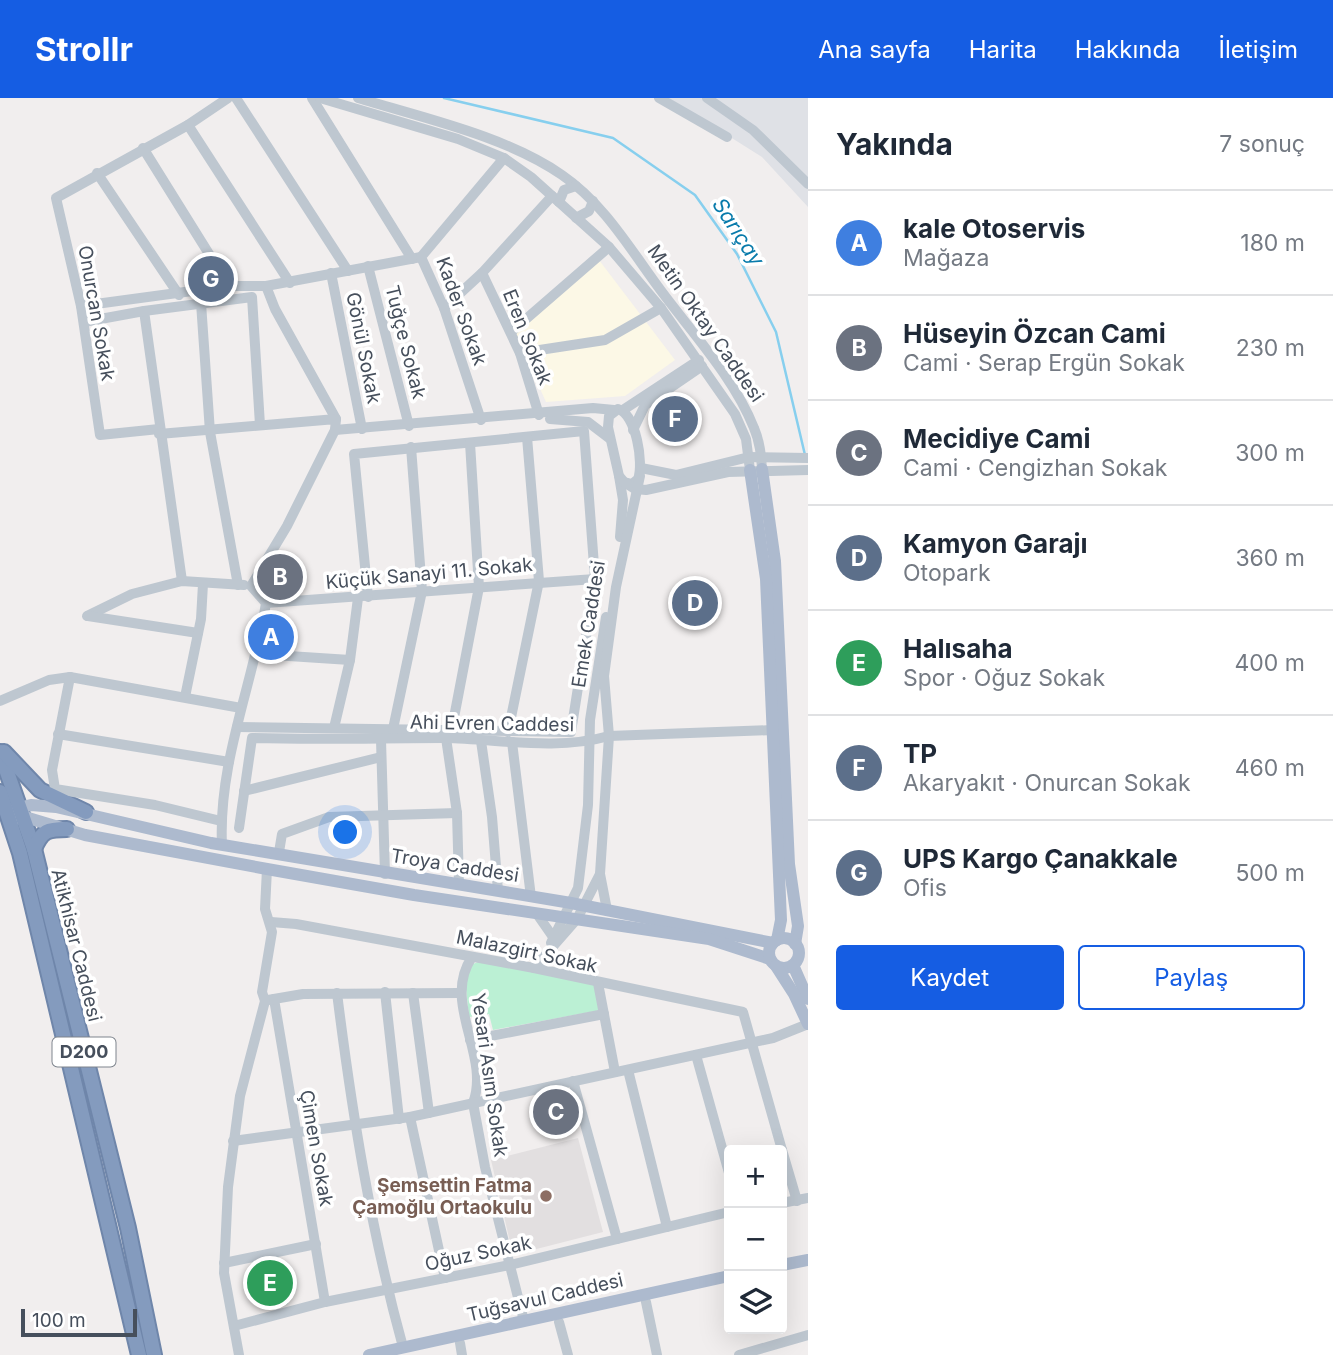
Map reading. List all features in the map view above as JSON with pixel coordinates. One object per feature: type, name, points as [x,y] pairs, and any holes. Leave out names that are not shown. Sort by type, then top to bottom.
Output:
[{"type":"highway","points":[[0,746],[40,790],[86,812]]},
{"type":"highway","name":"Atikhisar Caddesi","points":[[0,752],[139,1355]]},
{"type":"highway","name":"Atikhisar Caddesi","points":[[0,792],[16,814],[34,849],[128,1228],[154,1355]]},
{"type":"highway","points":[[34,849],[40,834],[48,829],[67,829]]},
{"type":"main road","name":"Metin Oktay Caddesi","points":[[759,463],[781,920],[775,942]]},
{"type":"main road","name":"Metin Oktay Caddesi","points":[[759,463],[775,561],[789,864],[800,947]]},
{"type":"main road","name":"Troya Caddesi","points":[[16,814],[55,807],[86,812],[222,845],[279,852],[385,874],[565,902],[775,942]]},
{"type":"main road","name":"Troya Caddesi","points":[[16,814],[67,829],[267,869],[537,914],[709,939],[773,962]]},
{"type":"main road","points":[[808,999],[799,964],[800,947],[788,939],[775,942],[773,962],[790,987],[808,1024]]},
{"type":"main road","points":[[773,962],[785,968],[799,964]]},
{"type":"main road","points":[[787,1264],[808,1260]]},
{"type":"main road","points":[[787,1272],[808,1268]]},
{"type":"main road","name":"Tuğsavul Caddesi","points":[[369,1355],[403,1351],[724,1277]]},
{"type":"main road","points":[[403,1351],[461,1349],[559,1322],[724,1285]]},
{"type":"street","points":[[179,295],[97,173],[188,125],[228,98]]},
{"type":"street","points":[[236,98],[348,271]]},
{"type":"street","points":[[81,306],[179,295],[229,286],[290,283],[417,258],[312,98]]},
{"type":"street","name":"Metin Oktay Caddesi","points":[[320,98],[458,139],[504,158],[555,199],[609,247],[661,308],[735,414],[759,463]]},
{"type":"street","name":"Metin Oktay Caddesi","points":[[358,98],[492,140],[560,173],[593,201],[735,392],[754,427],[759,463]]},
{"type":"street","points":[[659,98],[727,137]]},
{"type":"street","points":[[707,98],[754,130],[808,184]]},
{"type":"street","points":[[188,125],[290,283]]},
{"type":"street","points":[[143,148],[229,286]]},
{"type":"street","name":"Kader Sokak","points":[[481,419],[444,308],[417,258],[504,158]]},
{"type":"street","name":"Onurcan Sokak","points":[[97,173],[56,198],[84,322],[100,436],[159,431]]},
{"type":"street","points":[[444,308],[482,274],[564,190],[576,186]]},
{"type":"street","points":[[576,218],[590,211],[593,201]]},
{"type":"street","points":[[511,332],[609,247]]},
{"type":"street","name":"Tuğçe Sokak","points":[[368,266],[409,426]]},
{"type":"street","name":"Gönül Sokak","points":[[331,273],[362,429]]},
{"type":"street","name":"Eren Sokak","points":[[482,274],[520,353],[539,415]]},
{"type":"street","points":[[266,286],[275,309],[336,425]]},
{"type":"street","points":[[84,322],[252,297],[260,425]]},
{"type":"street","points":[[201,303],[210,432],[238,585]]},
{"type":"street","points":[[520,353],[605,340],[661,308]]},
{"type":"street","points":[[144,311],[182,581]]},
{"type":"street","points":[[618,410],[700,363]]},
{"type":"street","points":[[633,430],[646,405],[700,363]]},
{"type":"street","points":[[159,431],[210,432],[260,425],[336,425],[362,429],[593,408],[618,410],[630,419],[640,472],[639,489],[625,537],[604,676],[609,736],[600,874],[607,910]]},
{"type":"street","name":"Emek Caddesi","points":[[551,942],[565,902],[578,883],[588,805],[589,742],[598,660],[622,527],[622,479],[608,419],[618,410]]},
{"type":"street","points":[[539,415],[588,422],[611,440]]},
{"type":"street","points":[[251,586],[287,526],[336,425]]},
{"type":"street","points":[[237,726],[334,728],[393,729],[452,728],[510,737],[571,732],[596,579],[584,431],[354,454],[363,597],[334,728]]},
{"type":"street","points":[[527,438],[539,581],[510,737],[531,897]]},
{"type":"street","points":[[452,728],[479,587],[470,443]]},
{"type":"street","points":[[393,729],[422,591],[411,447]]},
{"type":"street","points":[[640,472],[676,475],[808,458]]},
{"type":"street","points":[[622,479],[639,489],[759,463],[808,470]]},
{"type":"street","points":[[622,479],[635,482],[640,472]]},
{"type":"street","name":"Küçük Sanayi 11. Sokak","points":[[266,603],[539,581],[596,579]]},
{"type":"street","points":[[198,633],[86,616],[132,594],[182,581],[251,586],[266,603],[258,654],[241,708],[229,762],[221,821],[222,845]]},
{"type":"street","points":[[185,697],[198,633],[203,584]]},
{"type":"street","points":[[258,654],[351,660]]},
{"type":"street","points":[[0,701],[49,680],[69,677],[241,708]]},
{"type":"street","points":[[69,677],[52,770],[55,789],[155,806],[221,821]]},
{"type":"street","name":"Ahi Evren Caddesi","points":[[244,791],[252,738],[446,738],[481,741],[510,737],[589,742],[609,736],[773,730]]},
{"type":"street","points":[[58,734],[229,762]]},
{"type":"street","points":[[446,738],[457,813],[459,884]]},
{"type":"street","points":[[381,740],[385,874]]},
{"type":"street","points":[[481,741],[492,817],[498,891]]},
{"type":"street","points":[[239,828],[244,791],[381,757]]},
{"type":"street","points":[[279,852],[282,834],[329,817],[457,813]]},
{"type":"street","points":[[267,869],[265,909],[271,922],[262,992],[270,1000]]},
{"type":"street","points":[[534,968],[551,942],[578,919],[600,874]]},
{"type":"street","points":[[537,914],[551,942]]},
{"type":"street","name":"Malazgirt Sokak","points":[[271,922],[296,924],[534,968],[743,1012],[750,1043]]},
{"type":"street","name":"Yesari Asım Sokak","points":[[472,957],[464,969],[459,993],[470,1040],[477,1093],[473,1103],[524,1321]]},
{"type":"street","points":[[598,983],[615,1072]]},
{"type":"street","points":[[385,992],[399,1119]]},
{"type":"street","points":[[270,1000],[337,993],[459,993]]},
{"type":"street","points":[[337,993],[354,1124],[387,1290],[403,1351]]},
{"type":"street","points":[[413,993],[429,1113]]},
{"type":"street","points":[[239,1355],[224,1263],[233,1141],[250,1053],[270,1000]]},
{"type":"street","name":"Çimen Sokak","points":[[270,1000],[297,1131],[325,1302]]},
{"type":"street","points":[[470,1040],[604,1014]]},
{"type":"street","points":[[233,1141],[411,1117],[750,1043],[808,1024]]},
{"type":"street","points":[[750,1043],[781,1145]]},
{"type":"street","points":[[696,1055],[724,1155]]},
{"type":"street","points":[[628,1070],[667,1227]]},
{"type":"street","points":[[573,1081],[617,1239]]},
{"type":"street","points":[[411,1117],[445,1278]]},
{"type":"street","points":[[787,1167],[797,1201]]},
{"type":"street","points":[[787,1202],[808,1198]]},
{"type":"street","name":"Oğuz Sokak","points":[[234,1326],[325,1302],[510,1265],[724,1213]]},
{"type":"street","points":[[224,1263],[316,1244]]},
{"type":"street","points":[[646,1302],[657,1355]]},
{"type":"street","points":[[559,1322],[568,1355]]},
{"type":"street","points":[[739,1355],[808,1335]]},
{"type":"shaded area","points":[[668,98],[808,98],[808,207],[762,157]]},
{"type":"shaded area","points":[[599,260],[675,360],[625,396],[546,402],[515,333]]},
{"type":"shaded area","name":"Şemsettin Fatma Çamoğlu Ortaokulu","points":[[578,1138],[603,1232],[513,1255],[491,1160]]},
{"type":"green space","points":[[480,961],[595,985],[601,1010],[493,1030],[489,1014],[469,1017],[465,980],[471,965]]},
{"type":"green space","points":[[278,1256],[288,1304],[261,1309],[252,1262]]},
{"type":"waterway","name":"Sarıçay","points":[[444,98],[613,138],[695,195],[737,254],[776,332],[805,455]]},
{"type":"place","name":"UPS Kargo Çanakkale","points":[[211,279]]},
{"type":"place","name":"TP","points":[[675,419]]},
{"type":"place","name":"Hüseyin Özcan Cami","points":[[280,577]]},
{"type":"place","name":"Kamyon Garajı","points":[[695,603]]},
{"type":"place","name":"kale Otoservis","points":[[271,637]]},
{"type":"place","name":"Mecidiye Cami","points":[[556,1112]]},
{"type":"place","name":"Şemsettin Fatma Çamoğlu Ortaokulu","points":[[546,1196]]},
{"type":"place","name":"Halısaha","points":[[270,1283]]}]
